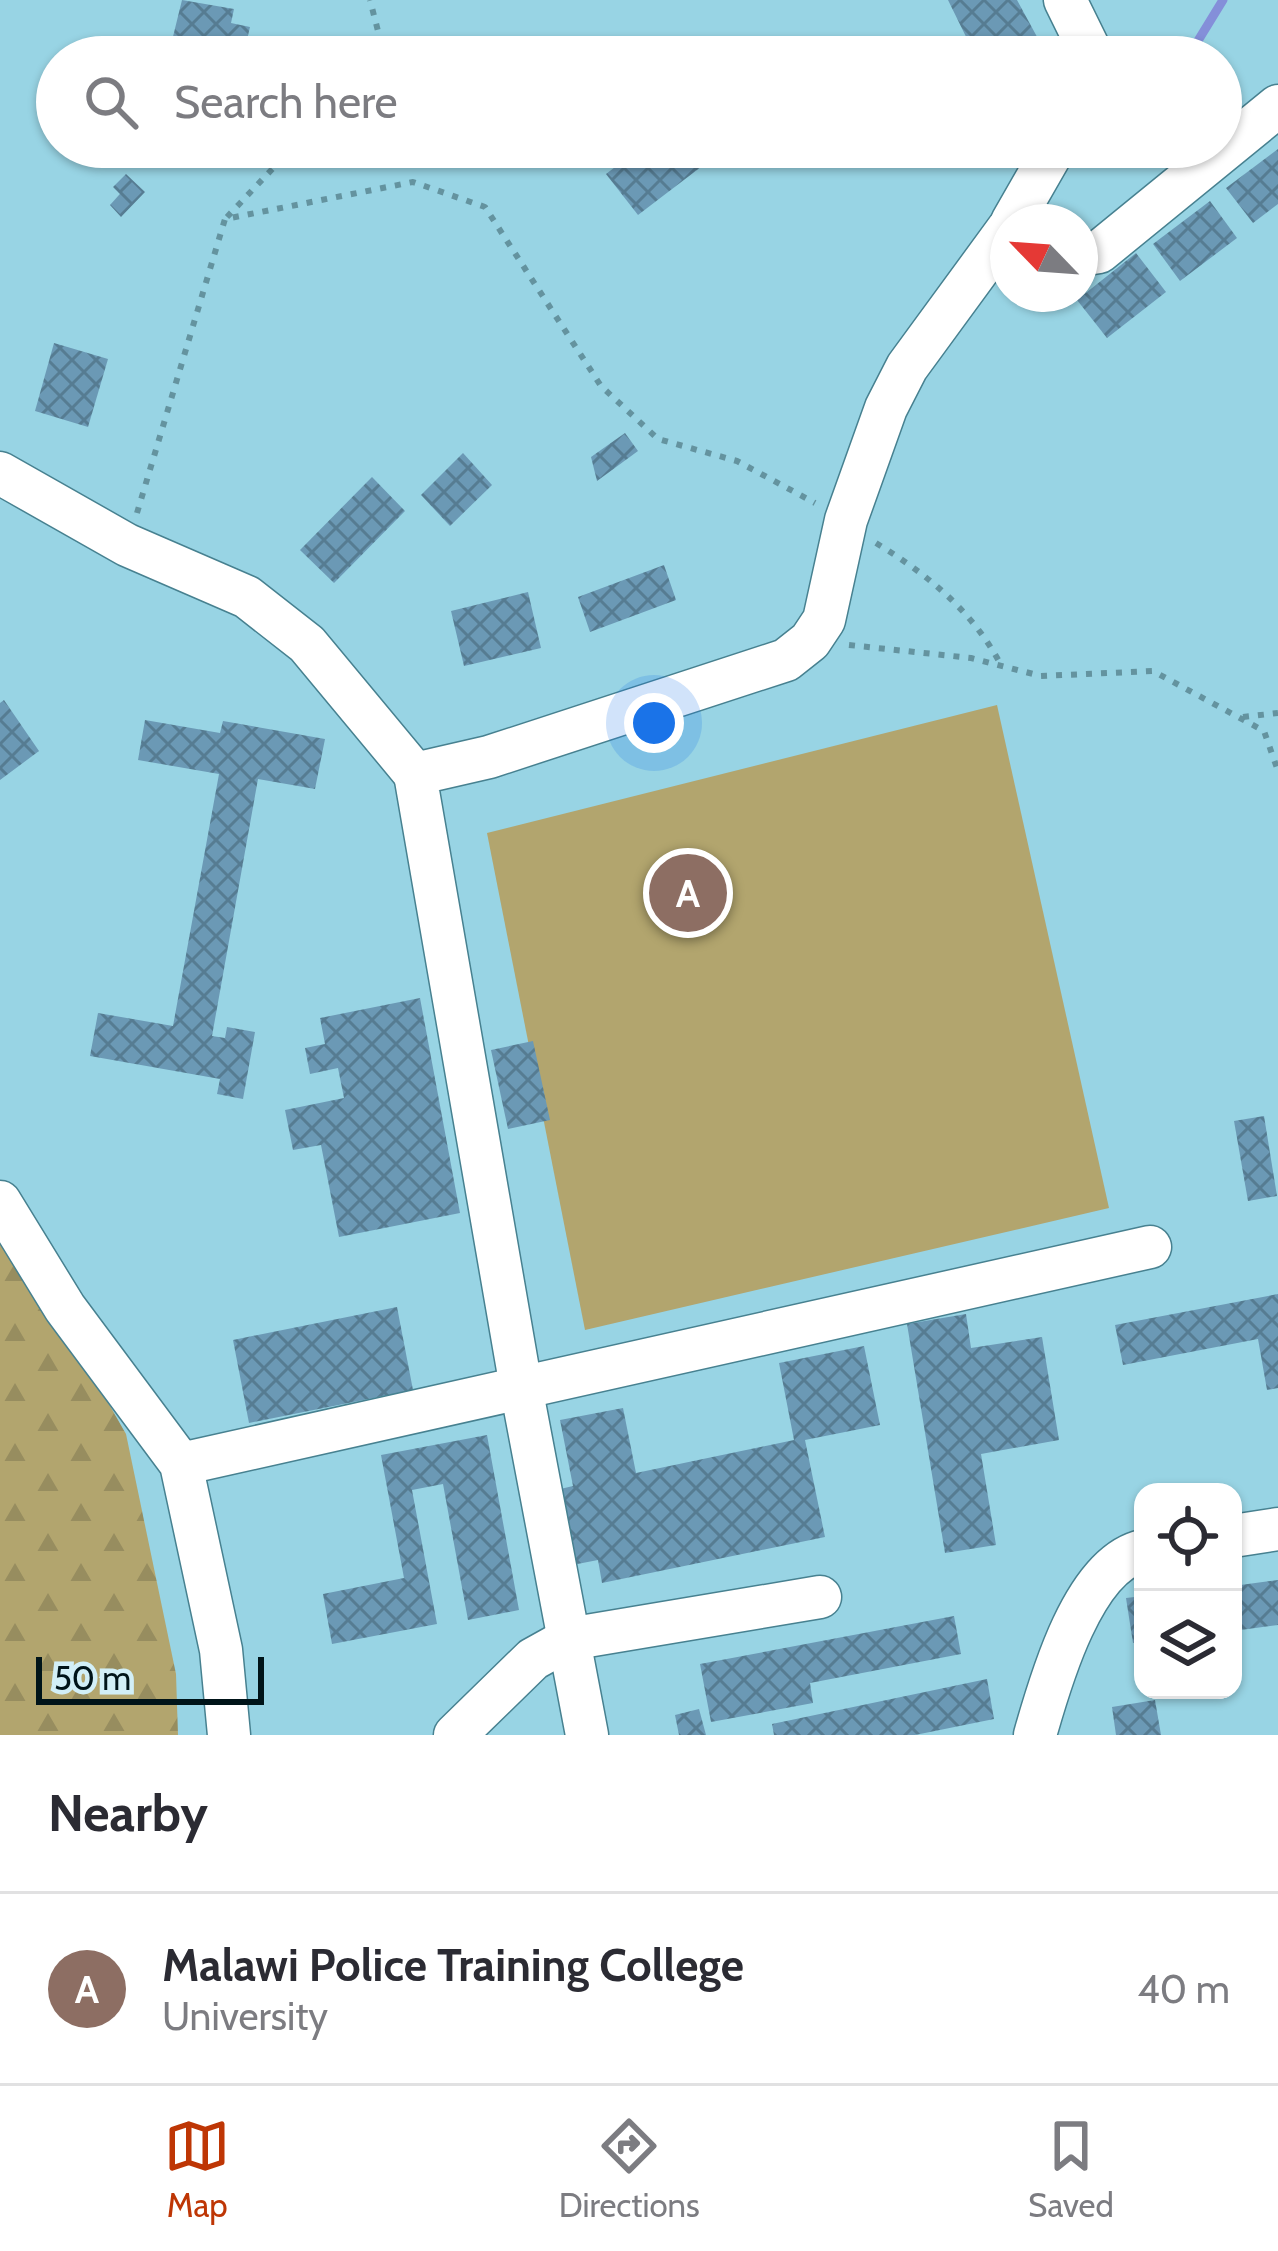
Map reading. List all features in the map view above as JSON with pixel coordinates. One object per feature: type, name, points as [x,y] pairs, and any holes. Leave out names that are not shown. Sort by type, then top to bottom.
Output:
[{"type":"street","points":[[1065,0],[1083,36]]},
{"type":"street","points":[[1242,129],[1278,106]]},
{"type":"street","points":[[1024,204],[1044,168]]},
{"type":"street","points":[[1098,251],[1194,168]]},
{"type":"street","points":[[415,774],[489,757],[764,667],[786,659],[810,641],[824,620],[847,520],[886,408],[907,367],[990,257]]},
{"type":"street","points":[[0,473],[128,545],[247,597],[308,644],[415,774],[521,1387],[587,1735]]},
{"type":"street","points":[[2,1207],[65,1308],[181,1464],[221,1650],[230,1735]]},
{"type":"street","points":[[181,1464],[1150,1247]]},
{"type":"street","points":[[1242,1535],[1278,1529]]},
{"type":"street","points":[[1035,1735],[1067,1644],[1102,1576],[1114,1563],[1134,1555]]},
{"type":"street","points":[[455,1735],[532,1660],[569,1640],[820,1597]]},
{"type":"path","points":[[370,0],[376,36]]},
{"type":"path","points":[[128,545],[225,219],[273,168]]},
{"type":"path","points":[[225,219],[413,182],[485,207],[601,386]]},
{"type":"path","points":[[810,641],[971,658],[1041,676],[1153,671],[1264,731],[1278,771]]},
{"type":"path","points":[[1239,717],[1278,712]]},
{"type":"green space","points":[[997,705],[1109,1208],[585,1330],[487,833]]},
{"type":"green space","points":[[0,1212],[126,1434],[176,1674],[178,1735],[0,1735]]},
{"type":"building","points":[[182,0],[234,9],[231,23],[250,27],[248,36],[173,36]]},
{"type":"building","points":[[948,0],[1017,0],[1037,36],[966,36]]},
{"type":"building","points":[[1278,149],[1278,204],[1253,223],[1226,188]]},
{"type":"building","points":[[614,168],[700,168],[638,215],[606,174]]},
{"type":"building","points":[[126,174],[145,192],[121,217],[110,205],[120,194],[113,187]]},
{"type":"building","points":[[1210,201],[1237,238],[1180,281],[1153,244]]},
{"type":"building","points":[[1136,253],[1166,292],[1107,338],[1086,312],[1098,312],[1098,283]]},
{"type":"building","points":[[54,343],[108,359],[88,427],[35,411]]},
{"type":"building","points":[[625,433],[638,451],[597,481],[591,457]]},
{"type":"building","points":[[463,453],[492,485],[450,526],[421,495]]},
{"type":"building","points":[[372,477],[405,511],[334,583],[300,550]]},
{"type":"building","points":[[664,565],[676,600],[590,632],[578,597]]},
{"type":"building","points":[[528,592],[541,648],[464,666],[451,611]]},
{"type":"building","points":[[4,700],[39,751],[0,780],[0,703]]},
{"type":"building","points":[[145,720],[220,733],[223,721],[325,739],[315,789],[258,779],[212,1036],[225,1038],[227,1027],[255,1032],[243,1099],[217,1094],[220,1079],[90,1056],[98,1013],[173,1026],[219,774],[138,760]]},
{"type":"building","points":[[420,998],[460,1213],[339,1237],[321,1145],[293,1150],[285,1110],[344,1098],[338,1068],[310,1074],[305,1048],[325,1044],[320,1018]]},
{"type":"building","points":[[533,1041],[550,1120],[508,1129],[491,1050]]},
{"type":"building","points":[[1264,1116],[1277,1196],[1248,1201],[1234,1121]]},
{"type":"building","points":[[1278,1294],[1278,1388],[1267,1390],[1258,1339],[1123,1365],[1115,1325]]},
{"type":"building","points":[[397,1307],[413,1390],[249,1423],[233,1340]]},
{"type":"building","points":[[966,1314],[971,1348],[1042,1337],[1059,1440],[981,1454],[996,1545],[945,1553],[907,1324]]},
{"type":"building","points":[[864,1346],[880,1425],[805,1440],[825,1537],[602,1583],[598,1560],[567,1566],[552,1491],[573,1486],[560,1420],[623,1408],[636,1473],[794,1440],[779,1363]]},
{"type":"building","points":[[487,1435],[519,1610],[468,1620],[443,1484],[412,1490],[437,1624],[332,1644],[323,1594],[404,1578],[381,1455]]},
{"type":"building","points":[[1278,1580],[1278,1625],[1242,1630],[1242,1585]]},
{"type":"building","points":[[1134,1597],[1134,1643],[1133,1643],[1126,1598]]},
{"type":"building","points":[[954,1616],[961,1654],[810,1683],[813,1703],[711,1722],[700,1664]]},
{"type":"building","points":[[987,1679],[994,1719],[915,1735],[774,1735],[772,1724]]},
{"type":"building","points":[[1155,1700],[1161,1735],[1116,1735],[1112,1707]]},
{"type":"building","points":[[699,1709],[706,1735],[679,1735],[675,1715]]},
{"type":"waterway","points":[[1201,36],[1223,0]]},
{"type":"place","name":"Malawi Police Training College","points":[[688,893]]}]
